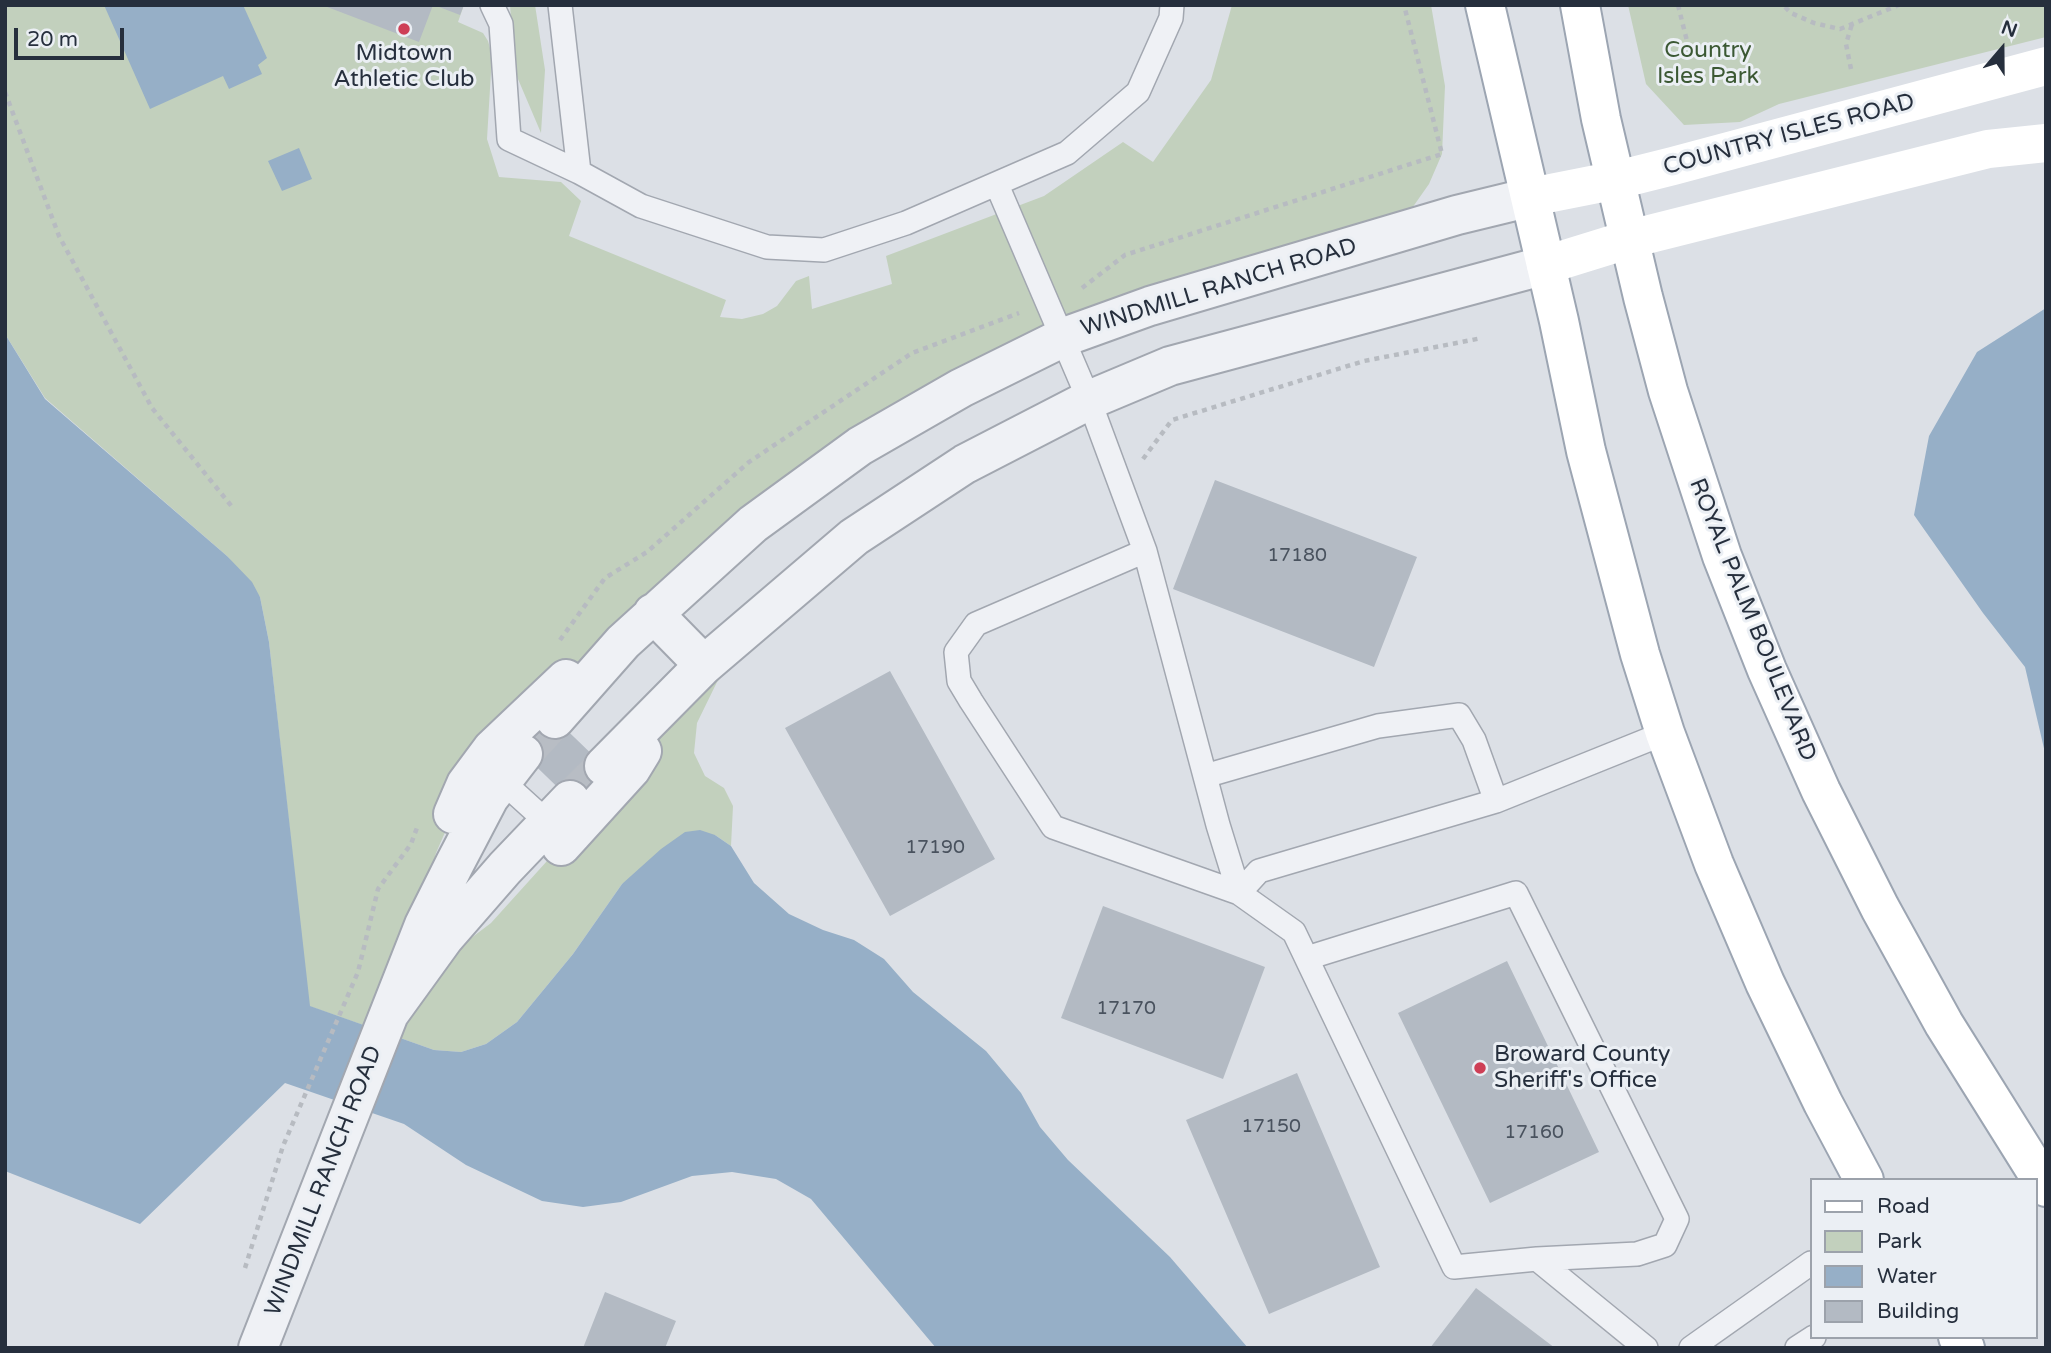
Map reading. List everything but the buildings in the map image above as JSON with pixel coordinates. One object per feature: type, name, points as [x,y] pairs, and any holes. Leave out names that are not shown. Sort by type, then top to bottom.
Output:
[{"type":"main road","points":[[1485,5],[1531,197],[1586,451],[1640,654],[1665,733],[1714,864],[1765,984],[1863,1178]]},
{"type":"main road","name":"ROYAL PALM BOULEVARD","points":[[1580,5],[1601,119],[1651,330],[1689,461],[1722,556],[1767,670],[1821,791],[1880,908],[1944,1024],[2046,1187]]},
{"type":"main road","name":"COUNTRY ISLES ROAD","points":[[1531,197],[1617,180],[2046,66]]},
{"type":"main road","points":[[1546,265],[1630,239],[1988,149],[2046,143]]},
{"type":"street","name":"WINDMILL RANCH ROAD","points":[[555,719],[623,642],[752,524],[860,446],[961,388],[1064,337],[1150,306],[1445,218],[1531,197]]},
{"type":"street","name":"WINDMILL RANCH ROAD","points":[[604,766],[704,665],[854,537],[965,464],[1089,400],[1170,366],[1546,265]]},
{"type":"street","points":[[653,613],[704,665]]},
{"type":"street","name":"WINDMILL RANCH ROAD","points":[[400,994],[436,853],[466,784],[492,749],[561,682],[623,642]]},
{"type":"street","name":"WINDMILL RANCH ROAD","points":[[400,994],[444,938],[562,821],[631,769],[676,693]]},
{"type":"street","name":"WINDMILL RANCH ROAD","points":[[258,1348],[400,994],[424,925],[489,798],[512,767]]},
{"type":"lane","points":[[492,5],[501,24],[509,139],[579,172],[641,206],[767,247],[824,250],[906,223],[1068,153],[1138,92],[1171,18],[1172,5]]},
{"type":"lane","points":[[560,5],[579,172]]},
{"type":"lane","points":[[997,184],[1064,337],[1145,551],[1239,892]]},
{"type":"lane","points":[[1145,551],[976,624],[956,652],[959,681],[1053,827],[1239,892],[1294,932],[1454,1267],[1637,1254],[1665,1245],[1676,1219],[1516,893],[1307,958]]},
{"type":"lane","points":[[1205,776],[1378,726],[1459,715],[1474,740],[1496,801]]},
{"type":"lane","points":[[1239,892],[1259,871],[1496,801],[1665,733]]},
{"type":"lane","points":[[512,767],[562,821]]},
{"type":"lane","points":[[1537,1259],[1646,1348]]},
{"type":"lane","points":[[1690,1348],[1810,1264]]},
{"type":"path","points":[[1404,5],[1442,154]]},
{"type":"path","points":[[1678,5],[1692,61]]},
{"type":"path","points":[[1785,7],[1791,13],[1814,23],[1840,29],[1899,5]]},
{"type":"path","points":[[1851,69],[1846,44],[1853,24]]},
{"type":"path","points":[[5,92],[59,236],[152,408],[233,508]]},
{"type":"path","points":[[1122,487],[1172,420],[1364,361],[1482,338]]},
{"type":"path","points":[[283,1146],[348,996]]},
{"type":"green space","points":[[5,5],[464,5],[458,22],[483,33],[492,55],[487,139],[499,177],[561,182],[581,201],[569,236],[726,300],[720,317],[742,319],[763,314],[777,306],[796,281],[809,276],[812,309],[892,284],[886,256],[1044,196],[1123,142],[1153,162],[1211,80],[1232,5],[1431,5],[1445,86],[1442,154],[1429,184],[1410,211],[1150,306],[861,446],[466,784],[436,853],[401,985],[410,984],[491,923],[566,840],[676,693],[805,579],[717,682],[697,723],[694,753],[705,776],[724,788],[733,806],[731,846],[715,835],[622,884],[573,954],[517,1022],[486,1044],[461,1052],[434,1050],[309,1006],[269,642],[260,597],[227,556],[45,398],[5,334]]},
{"type":"green space","points":[[510,5],[535,5],[545,70],[541,133],[515,72]]},
{"type":"green space","name":"Country Isles Park","points":[[1628,5],[2046,5],[2046,37],[1779,104],[1740,122],[1684,125],[1646,84]]},
{"type":"water","points":[[104,5],[243,5],[267,58],[258,65],[262,74],[229,89],[223,76],[150,109]]},
{"type":"water","points":[[299,148],[312,179],[282,191],[268,161]]},
{"type":"water","points":[[2046,308],[2046,757],[2025,667],[1914,515],[1929,436],[1977,352]]},
{"type":"water","points":[[5,334],[45,399],[227,556],[252,582],[260,597],[269,642],[310,1006],[434,1050],[461,1052],[486,1044],[517,1022],[573,954],[622,884],[661,849],[685,832],[700,830],[715,835],[731,846],[754,883],[789,914],[823,930],[854,940],[884,959],[913,992],[986,1051],[1021,1093],[1040,1127],[1068,1160],[1170,1257],[1248,1348],[936,1348],[811,1199],[776,1179],[732,1172],[692,1176],[621,1202],[583,1207],[542,1201],[466,1165],[404,1124],[285,1083],[140,1224],[5,1171]]},
{"type":"tunnel","points":[[523,754],[555,719]]},
{"type":"tunnel","points":[[570,800],[604,766]]},
{"type":"place","name":"Midtown Athletic Club","points":[[404,29]]},
{"type":"place","name":"Broward County Sheriff's Office","points":[[1480,1068]]}]
